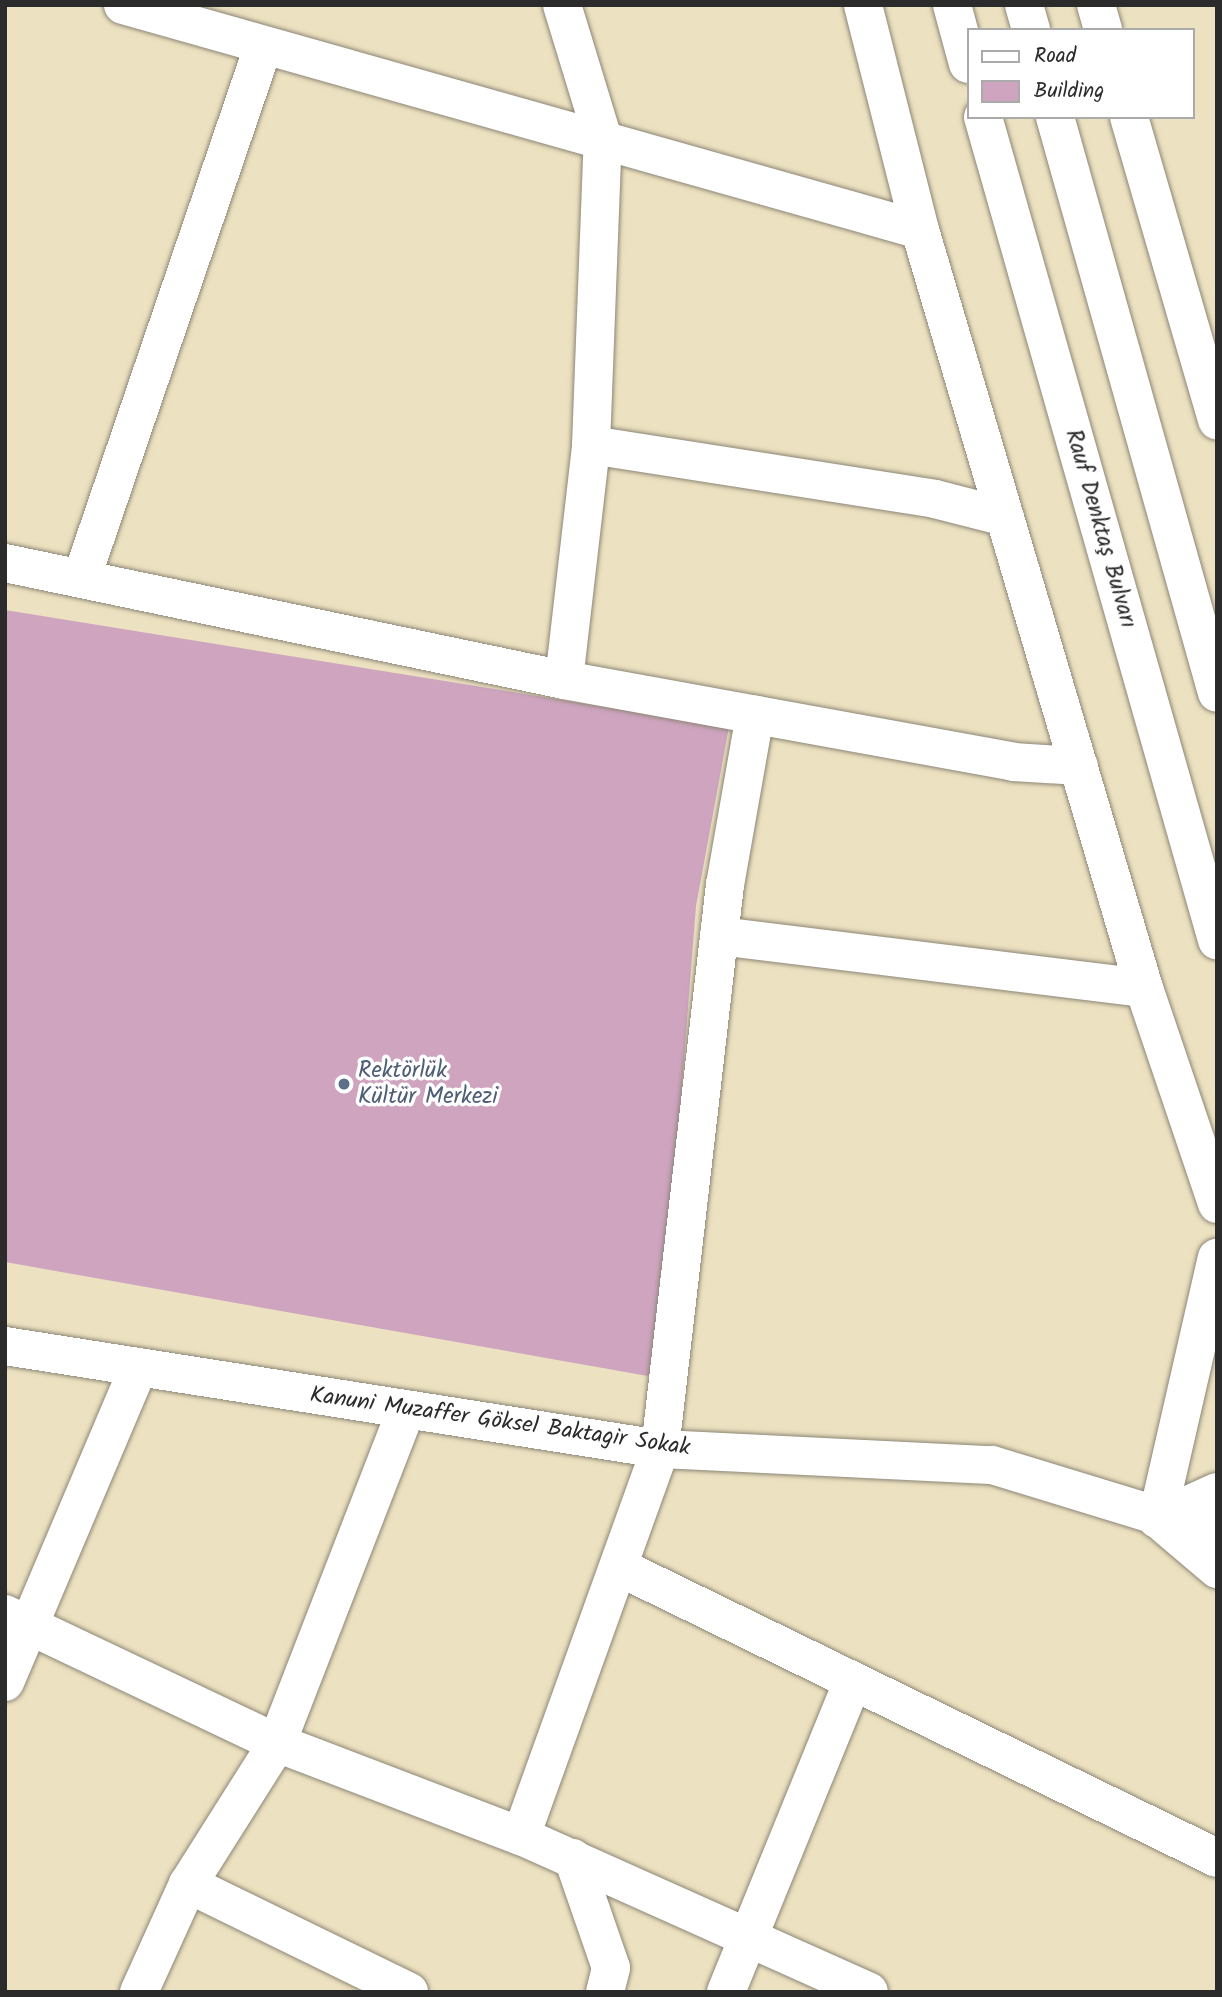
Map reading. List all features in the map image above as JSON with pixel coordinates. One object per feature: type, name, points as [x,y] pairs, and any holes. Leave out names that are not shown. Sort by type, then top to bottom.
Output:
[{"type":"main road","points":[[123,5],[263,47],[603,139],[920,230]]},
{"type":"main road","points":[[562,5],[603,139],[592,445],[564,680]]},
{"type":"main road","points":[[863,5],[920,230],[1144,988],[1217,1204]]},
{"type":"main road","points":[[951,5],[967,61]]},
{"type":"main road","points":[[1024,5],[1030,28]]},
{"type":"main road","points":[[1096,5],[1102,28]]},
{"type":"main road","points":[[82,577],[263,47]]},
{"type":"main road","name":"Rauf Denktaş Bulvarı","points":[[984,119],[1217,940]]},
{"type":"main road","points":[[1056,119],[1217,693]]},
{"type":"main road","points":[[1130,119],[1216,415]]},
{"type":"main road","points":[[592,445],[935,499],[1005,517]]},
{"type":"main road","points":[[5,563],[564,680],[1013,762],[1079,766]]},
{"type":"main road","points":[[521,1836],[660,1449],[719,936],[755,715]]},
{"type":"main road","points":[[719,936],[1144,988]]},
{"type":"main road","points":[[1157,1518],[1217,1258]]},
{"type":"main road","name":"Kanuni Muzaffer Göksel Baktagir Sokak","points":[[5,1346],[660,1449],[992,1465],[1157,1518],[1217,1534]]},
{"type":"main road","points":[[5,1682],[18,1621],[139,1367]]},
{"type":"main road","points":[[139,1992],[188,1884],[277,1743],[406,1411]]},
{"type":"main road","points":[[1157,1518],[1217,1492]]},
{"type":"main road","points":[[1157,1518],[1217,1569]]},
{"type":"main road","points":[[619,1567],[1217,1858]]},
{"type":"main road","points":[[18,1621],[277,1743],[521,1836],[752,1936],[869,1992]]},
{"type":"main road","points":[[726,1992],[752,1936],[853,1681]]},
{"type":"main road","points":[[573,1858],[611,1968],[605,1992]]},
{"type":"main road","points":[[188,1884],[409,1992]]},
{"type":"building","name":"Rektörlük Kültür Merkezi","points":[[5,610],[729,727],[696,906],[659,1378],[5,1262]]},
{"type":"place","name":"Rektörlük Kültür Merkezi","points":[[344,1084]]}]
